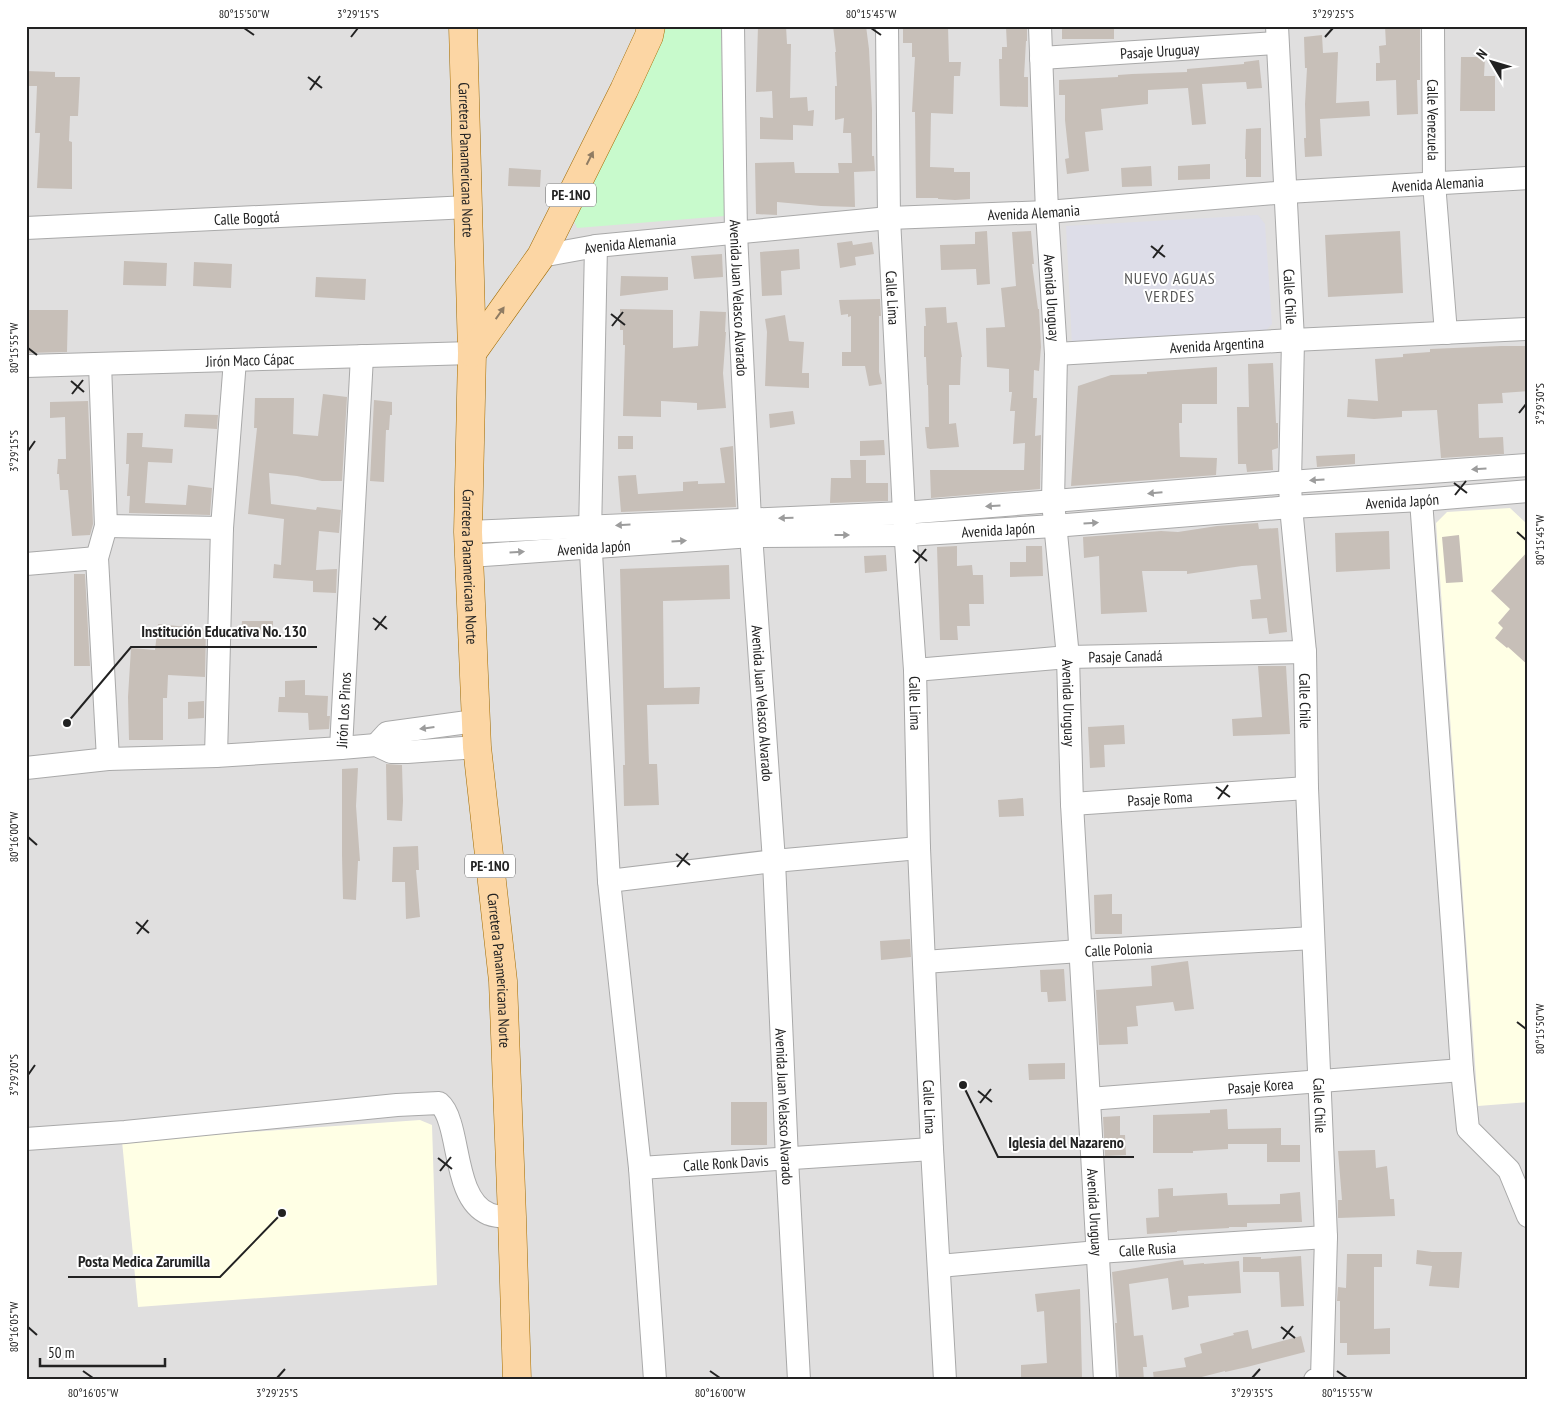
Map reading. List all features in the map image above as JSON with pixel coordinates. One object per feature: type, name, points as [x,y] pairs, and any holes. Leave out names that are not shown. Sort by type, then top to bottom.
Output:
[{"type":"main road","name":"Carretera Panamericana Norte","points":[[463,26],[472,353],[468,544],[476,734],[503,981],[517,1380]]},
{"type":"main road","name":"PE-1NO","points":[[472,353],[541,256],[624,90],[652,26]]},
{"type":"street","name":"Avenida Juan Velasco Alvarado","points":[[733,26],[736,233],[751,528],[774,861],[799,1380]]},
{"type":"street","name":"Calle Lima","points":[[886,26],[889,218],[905,524],[915,670],[919,848],[932,1149],[945,1380]]},
{"type":"street","name":"Avenida Uruguay","points":[[1040,26],[1047,212],[1056,354],[1054,526],[1068,657],[1072,804],[1105,1380]]},
{"type":"street","name":"Calle Venezuela","points":[[1433,26],[1434,183],[1446,333]]},
{"type":"street","name":"Pasaje Uruguay","points":[[1041,58],[1277,35]]},
{"type":"street","name":"Calle Chile","points":[[1277,35],[1287,192],[1293,340],[1291,507],[1305,652],[1307,788],[1326,1237],[1319,1379]]},
{"type":"street","name":"Avenida Alemania","points":[[541,256],[596,246],[889,218],[1047,212],[1287,192],[1528,178]]},
{"type":"street","name":"Calle Bogotá","points":[[26,228],[469,207]]},
{"type":"street","points":[[596,246],[590,537],[609,881],[640,1168],[655,1380]]},
{"type":"street","name":"Avenida Argentina","points":[[1056,354],[1528,329]]},
{"type":"street","name":"Jirón Maco Cápac","points":[[26,366],[472,353]]},
{"type":"street","name":"Jirón Los Pinos","points":[[26,768],[108,759],[216,756],[341,748],[362,356]]},
{"type":"street","points":[[216,756],[222,528],[235,360]]},
{"type":"street","points":[[100,364],[106,526],[96,558],[108,759]]},
{"type":"street","name":"Avenida Japón","points":[[905,524],[1053,502],[1290,482],[1528,465]]},
{"type":"street","name":"Avenida Japón","points":[[905,524],[1054,526],[1528,491]]},
{"type":"street","points":[[1421,500],[1454,937],[1462,1070],[1468,1129],[1518,1170],[1528,1216]]},
{"type":"street","points":[[468,544],[751,528],[905,524]]},
{"type":"street","points":[[106,526],[222,528]]},
{"type":"street","points":[[26,564],[96,558]]},
{"type":"street","name":"Pasaje Canadá","points":[[915,670],[1068,657],[1305,652]]},
{"type":"street","points":[[341,748],[376,745],[387,733],[476,734]]},
{"type":"street","name":"Pasaje Roma","points":[[1072,804],[1307,788]]},
{"type":"street","points":[[609,881],[774,861],[919,848]]},
{"type":"street","name":"Calle Polonia","points":[[924,962],[1313,938]]},
{"type":"street","name":"Pasaje Korea","points":[[1089,1099],[1462,1070]]},
{"type":"street","points":[[26,1139],[125,1132],[439,1103],[448,1116],[454,1135],[458,1162],[473,1203],[489,1214],[512,1217]]},
{"type":"street","name":"Calle Ronk Davis","points":[[640,1168],[932,1149]]},
{"type":"street","name":"Calle Rusia","points":[[939,1266],[1098,1252],[1326,1237]]},
{"type":"shaded area","points":[[26,26],[1528,26],[1528,1380],[26,1380]]},
{"type":"shaded area","points":[[1258,215],[1265,224],[1272,324],[1261,336],[1072,345],[1066,226]]},
{"type":"shaded area","points":[[1510,508],[1528,525],[1528,1102],[1478,1106],[1436,523],[1447,512]]},
{"type":"shaded area","points":[[420,1120],[432,1125],[437,1285],[138,1307],[122,1141]]},
{"type":"green space","points":[[660,26],[721,26],[725,216],[577,228],[571,214]]},
{"type":"building","points":[[758,26],[786,26],[787,44],[791,44],[790,98],[807,97],[808,111],[814,110],[813,126],[793,125],[793,140],[760,139],[760,117],[773,118],[772,91],[756,92]]},
{"type":"building","points":[[833,26],[866,26],[872,110],[872,156],[874,156],[875,171],[854,172],[855,207],[777,202],[777,215],[756,214],[755,163],[794,162],[795,173],[839,173],[838,163],[852,163],[851,133],[843,133],[844,118],[835,120],[835,86],[837,86]]},
{"type":"building","points":[[948,26],[949,62],[961,62],[960,76],[954,76],[953,114],[931,113],[930,167],[954,168],[954,172],[970,172],[970,199],[916,198],[915,112],[912,112],[915,57],[912,57],[912,43],[903,43],[903,27]]},
{"type":"building","points":[[1062,26],[1114,27],[1114,39],[1062,39]]},
{"type":"building","points":[[1385,26],[1420,26],[1420,80],[1417,80],[1418,114],[1397,115],[1396,80],[1376,81],[1376,63],[1380,63],[1379,46],[1386,45]]},
{"type":"building","points":[[1006,27],[1027,27],[1024,77],[1028,77],[1028,107],[1000,106],[999,59],[1002,59],[1002,47],[1007,47]]},
{"type":"building","points":[[1322,35],[1323,53],[1338,52],[1336,103],[1369,101],[1370,116],[1320,119],[1322,156],[1305,157],[1307,68],[1305,68],[1304,37]]},
{"type":"building","points":[[1461,57],[1485,57],[1484,76],[1495,76],[1495,111],[1460,111]]},
{"type":"building","points":[[1259,60],[1262,88],[1247,89],[1246,82],[1202,84],[1206,124],[1192,125],[1188,88],[1148,90],[1148,104],[1101,109],[1103,130],[1085,132],[1089,171],[1067,174],[1065,159],[1069,158],[1065,120],[1065,95],[1059,95],[1059,80],[1187,72],[1187,69],[1244,64],[1244,62]]},
{"type":"building","points":[[26,71],[55,72],[55,77],[80,77],[78,116],[70,116],[69,141],[72,142],[72,189],[37,188],[40,133],[35,133],[37,86],[26,86]]},
{"type":"building","points":[[1261,128],[1261,177],[1246,177],[1246,129]]},
{"type":"building","points":[[1210,164],[1210,179],[1178,180],[1178,166]]},
{"type":"building","points":[[1151,166],[1152,186],[1122,187],[1121,168]]},
{"type":"building","points":[[509,168],[541,170],[540,187],[508,186]]},
{"type":"building","points":[[987,231],[990,284],[977,285],[976,269],[941,270],[940,245],[975,244],[975,232]]},
{"type":"building","points":[[1031,231],[1034,264],[1032,264],[1039,309],[1041,347],[1039,371],[1034,370],[1033,398],[1037,398],[1035,436],[1041,435],[1040,489],[931,498],[930,470],[1024,470],[1025,443],[1013,444],[1015,411],[1010,411],[1012,392],[1009,392],[1009,369],[987,367],[986,328],[1005,327],[1001,288],[1016,286],[1012,232]]},
{"type":"building","points":[[1400,231],[1403,293],[1328,297],[1325,235]]},
{"type":"building","points":[[852,241],[853,245],[872,242],[874,254],[855,257],[856,265],[840,268],[837,243]]},
{"type":"building","points":[[799,249],[800,269],[781,271],[782,295],[762,296],[760,252]]},
{"type":"building","points":[[722,254],[723,277],[694,279],[691,256]]},
{"type":"building","points":[[124,261],[167,263],[166,286],[123,285]]},
{"type":"building","points":[[194,262],[232,264],[231,288],[193,286]]},
{"type":"building","points":[[621,276],[668,277],[668,290],[620,296]]},
{"type":"building","points":[[316,277],[366,279],[365,300],[315,297]]},
{"type":"building","points":[[880,299],[879,372],[882,384],[869,386],[865,366],[842,366],[842,352],[851,352],[851,316],[848,317],[848,314],[841,315],[839,300]]},
{"type":"building","points":[[946,307],[947,323],[957,322],[962,357],[960,385],[949,385],[949,424],[956,423],[959,447],[930,449],[927,448],[925,427],[929,427],[926,357],[924,357],[925,308]]},
{"type":"building","points":[[620,309],[673,310],[673,348],[698,346],[700,311],[726,312],[723,373],[726,408],[697,410],[697,403],[661,401],[661,417],[623,416],[625,345],[623,345],[623,330],[620,330]]},
{"type":"building","points":[[26,310],[68,310],[67,352],[26,353]]},
{"type":"building","points":[[785,315],[789,341],[804,342],[802,373],[809,373],[809,388],[765,386],[767,332],[765,319]]},
{"type":"building","points":[[1526,346],[1528,383],[1528,391],[1502,393],[1503,403],[1478,404],[1479,438],[1503,437],[1504,454],[1441,458],[1437,410],[1402,411],[1402,417],[1374,419],[1347,417],[1348,399],[1378,401],[1375,359],[1403,357],[1403,354],[1430,352],[1430,349]]},
{"type":"building","points":[[1273,363],[1278,448],[1272,450],[1273,470],[1247,472],[1246,464],[1238,464],[1237,407],[1249,407],[1248,364]]},
{"type":"building","points":[[1217,367],[1217,404],[1182,404],[1182,423],[1179,423],[1180,457],[1217,458],[1216,475],[1071,486],[1078,386],[1111,375],[1147,374],[1147,372]]},
{"type":"building","points":[[323,394],[347,397],[342,481],[322,481],[269,473],[271,504],[316,510],[317,507],[341,510],[339,533],[319,531],[316,570],[337,569],[336,593],[313,592],[313,581],[273,578],[274,564],[281,565],[284,519],[248,514],[257,428],[254,428],[255,398],[294,398],[293,434],[318,436]]},
{"type":"building","points":[[374,400],[392,402],[389,430],[386,430],[384,482],[370,481]]},
{"type":"building","points":[[88,401],[93,524],[90,535],[72,536],[68,490],[60,490],[59,474],[57,474],[58,459],[66,459],[65,417],[50,418],[50,402]]},
{"type":"building","points":[[793,411],[795,424],[770,428],[769,414]]},
{"type":"building","points":[[185,414],[218,415],[217,429],[184,427]]},
{"type":"building","points":[[127,433],[143,433],[142,447],[173,449],[172,463],[148,462],[145,503],[186,505],[188,485],[212,488],[210,515],[129,513],[130,496],[127,496],[129,464],[126,464]]},
{"type":"building","points":[[618,436],[633,436],[633,449],[618,449]]},
{"type":"building","points":[[884,440],[885,455],[860,456],[860,441]]},
{"type":"building","points":[[733,446],[736,507],[621,512],[618,476],[636,475],[638,494],[683,491],[683,482],[698,481],[698,484],[725,483],[720,448]]},
{"type":"building","points":[[1355,454],[1355,464],[1317,467],[1316,456]]},
{"type":"building","points":[[850,460],[866,460],[866,483],[888,483],[888,501],[830,503],[831,478],[851,478]]},
{"type":"building","points":[[1258,523],[1259,529],[1278,528],[1287,632],[1269,634],[1267,618],[1252,619],[1250,600],[1261,599],[1257,565],[1187,574],[1187,571],[1142,571],[1147,612],[1101,614],[1099,556],[1084,558],[1083,537],[1161,531],[1178,532],[1217,526]]},
{"type":"building","points":[[1389,531],[1390,569],[1336,572],[1335,533]]},
{"type":"building","points":[[1459,535],[1463,582],[1446,583],[1442,537]]},
{"type":"building","points":[[957,546],[957,566],[972,565],[973,575],[983,575],[984,604],[969,604],[970,626],[957,626],[958,640],[940,640],[937,547]]},
{"type":"building","points":[[1026,546],[1042,546],[1043,576],[1010,577],[1010,562],[1026,562]]},
{"type":"building","points":[[1528,551],[1528,665],[1495,638],[1503,628],[1498,623],[1510,609],[1491,591]]},
{"type":"building","points":[[886,555],[887,571],[865,573],[864,556]]},
{"type":"building","points":[[729,565],[730,599],[663,601],[664,688],[700,687],[699,704],[647,705],[649,764],[657,764],[659,805],[624,806],[623,765],[625,765],[620,569]]},
{"type":"building","points":[[74,574],[85,574],[90,666],[74,666]]},
{"type":"building","points":[[242,621],[273,621],[273,634],[241,634]]},
{"type":"building","points":[[158,624],[206,629],[205,677],[168,675],[167,698],[163,698],[163,740],[129,740],[128,697],[131,648],[155,650]]},
{"type":"building","points":[[1258,666],[1286,666],[1290,734],[1233,736],[1232,719],[1262,717]]},
{"type":"building","points":[[305,680],[305,695],[328,696],[327,716],[330,716],[329,729],[309,730],[308,713],[278,712],[279,697],[285,697],[285,681]]},
{"type":"building","points":[[204,701],[204,718],[188,719],[188,702]]},
{"type":"building","points":[[1124,725],[1125,744],[1104,745],[1105,767],[1090,768],[1088,727]]},
{"type":"building","points":[[386,764],[402,765],[402,821],[387,820]]},
{"type":"building","points":[[358,768],[356,806],[360,861],[358,861],[356,900],[343,899],[342,769]]},
{"type":"building","points":[[1023,798],[1024,816],[999,817],[998,800]]},
{"type":"building","points":[[418,846],[419,870],[416,870],[420,917],[406,919],[405,882],[392,882],[393,847]]},
{"type":"building","points":[[1112,894],[1112,914],[1122,914],[1122,934],[1095,934],[1094,895]]},
{"type":"building","points":[[910,939],[911,957],[881,960],[880,941]]},
{"type":"building","points":[[1188,961],[1194,1009],[1175,1011],[1173,1002],[1136,1006],[1138,1026],[1127,1027],[1128,1044],[1099,1045],[1096,990],[1152,986],[1151,966]]},
{"type":"building","points":[[1064,969],[1066,1001],[1048,1002],[1047,992],[1041,992],[1040,970]]},
{"type":"building","points":[[1065,1063],[1065,1079],[1029,1080],[1028,1064]]},
{"type":"building","points":[[731,1102],[767,1102],[767,1145],[731,1145]]},
{"type":"building","points":[[1227,1109],[1228,1129],[1281,1128],[1281,1145],[1300,1145],[1300,1162],[1267,1162],[1267,1144],[1228,1144],[1228,1149],[1193,1151],[1193,1153],[1153,1153],[1153,1115],[1210,1113],[1210,1110]]},
{"type":"building","points":[[1120,1116],[1120,1135],[1125,1135],[1126,1155],[1105,1156],[1103,1117]]},
{"type":"building","points":[[1375,1150],[1376,1168],[1387,1166],[1390,1199],[1394,1199],[1395,1216],[1338,1218],[1338,1200],[1342,1200],[1338,1151]]},
{"type":"building","points":[[1173,1188],[1173,1196],[1227,1193],[1228,1205],[1280,1204],[1280,1194],[1300,1192],[1302,1222],[1247,1223],[1247,1227],[1147,1234],[1146,1218],[1159,1217],[1158,1189]]},
{"type":"building","points":[[1417,1250],[1462,1252],[1459,1288],[1429,1286],[1432,1266],[1416,1264]]},
{"type":"building","points":[[1347,1254],[1382,1254],[1382,1267],[1374,1267],[1374,1329],[1390,1328],[1390,1354],[1347,1355],[1347,1343],[1340,1343],[1338,1287],[1346,1288]]},
{"type":"building","points":[[1301,1256],[1304,1306],[1281,1307],[1279,1272],[1243,1272],[1243,1257],[1261,1257],[1261,1259]]},
{"type":"building","points":[[1183,1260],[1184,1265],[1239,1261],[1241,1293],[1188,1296],[1189,1307],[1172,1310],[1168,1278],[1129,1284],[1134,1336],[1143,1335],[1147,1367],[1143,1367],[1144,1380],[1119,1380],[1115,1323],[1117,1323],[1112,1272]]},
{"type":"building","points":[[1080,1289],[1082,1378],[1021,1380],[1021,1365],[1047,1363],[1044,1311],[1037,1312],[1035,1294]]},
{"type":"building","points":[[1248,1330],[1252,1349],[1301,1336],[1305,1352],[1190,1380],[1154,1380],[1153,1372],[1186,1367],[1184,1358],[1202,1353],[1200,1344]]},
{"type":"place","name":"Institución Educativa No. 130","points":[[67,723]]},
{"type":"place","name":"Iglesia del Nazareno","points":[[963,1085]]},
{"type":"place","name":"Posta Medica Zarumilla","points":[[282,1213]]},
{"type":"district","name":"NUEVO AGUAS VERDES","points":[[1170,287]]}]
